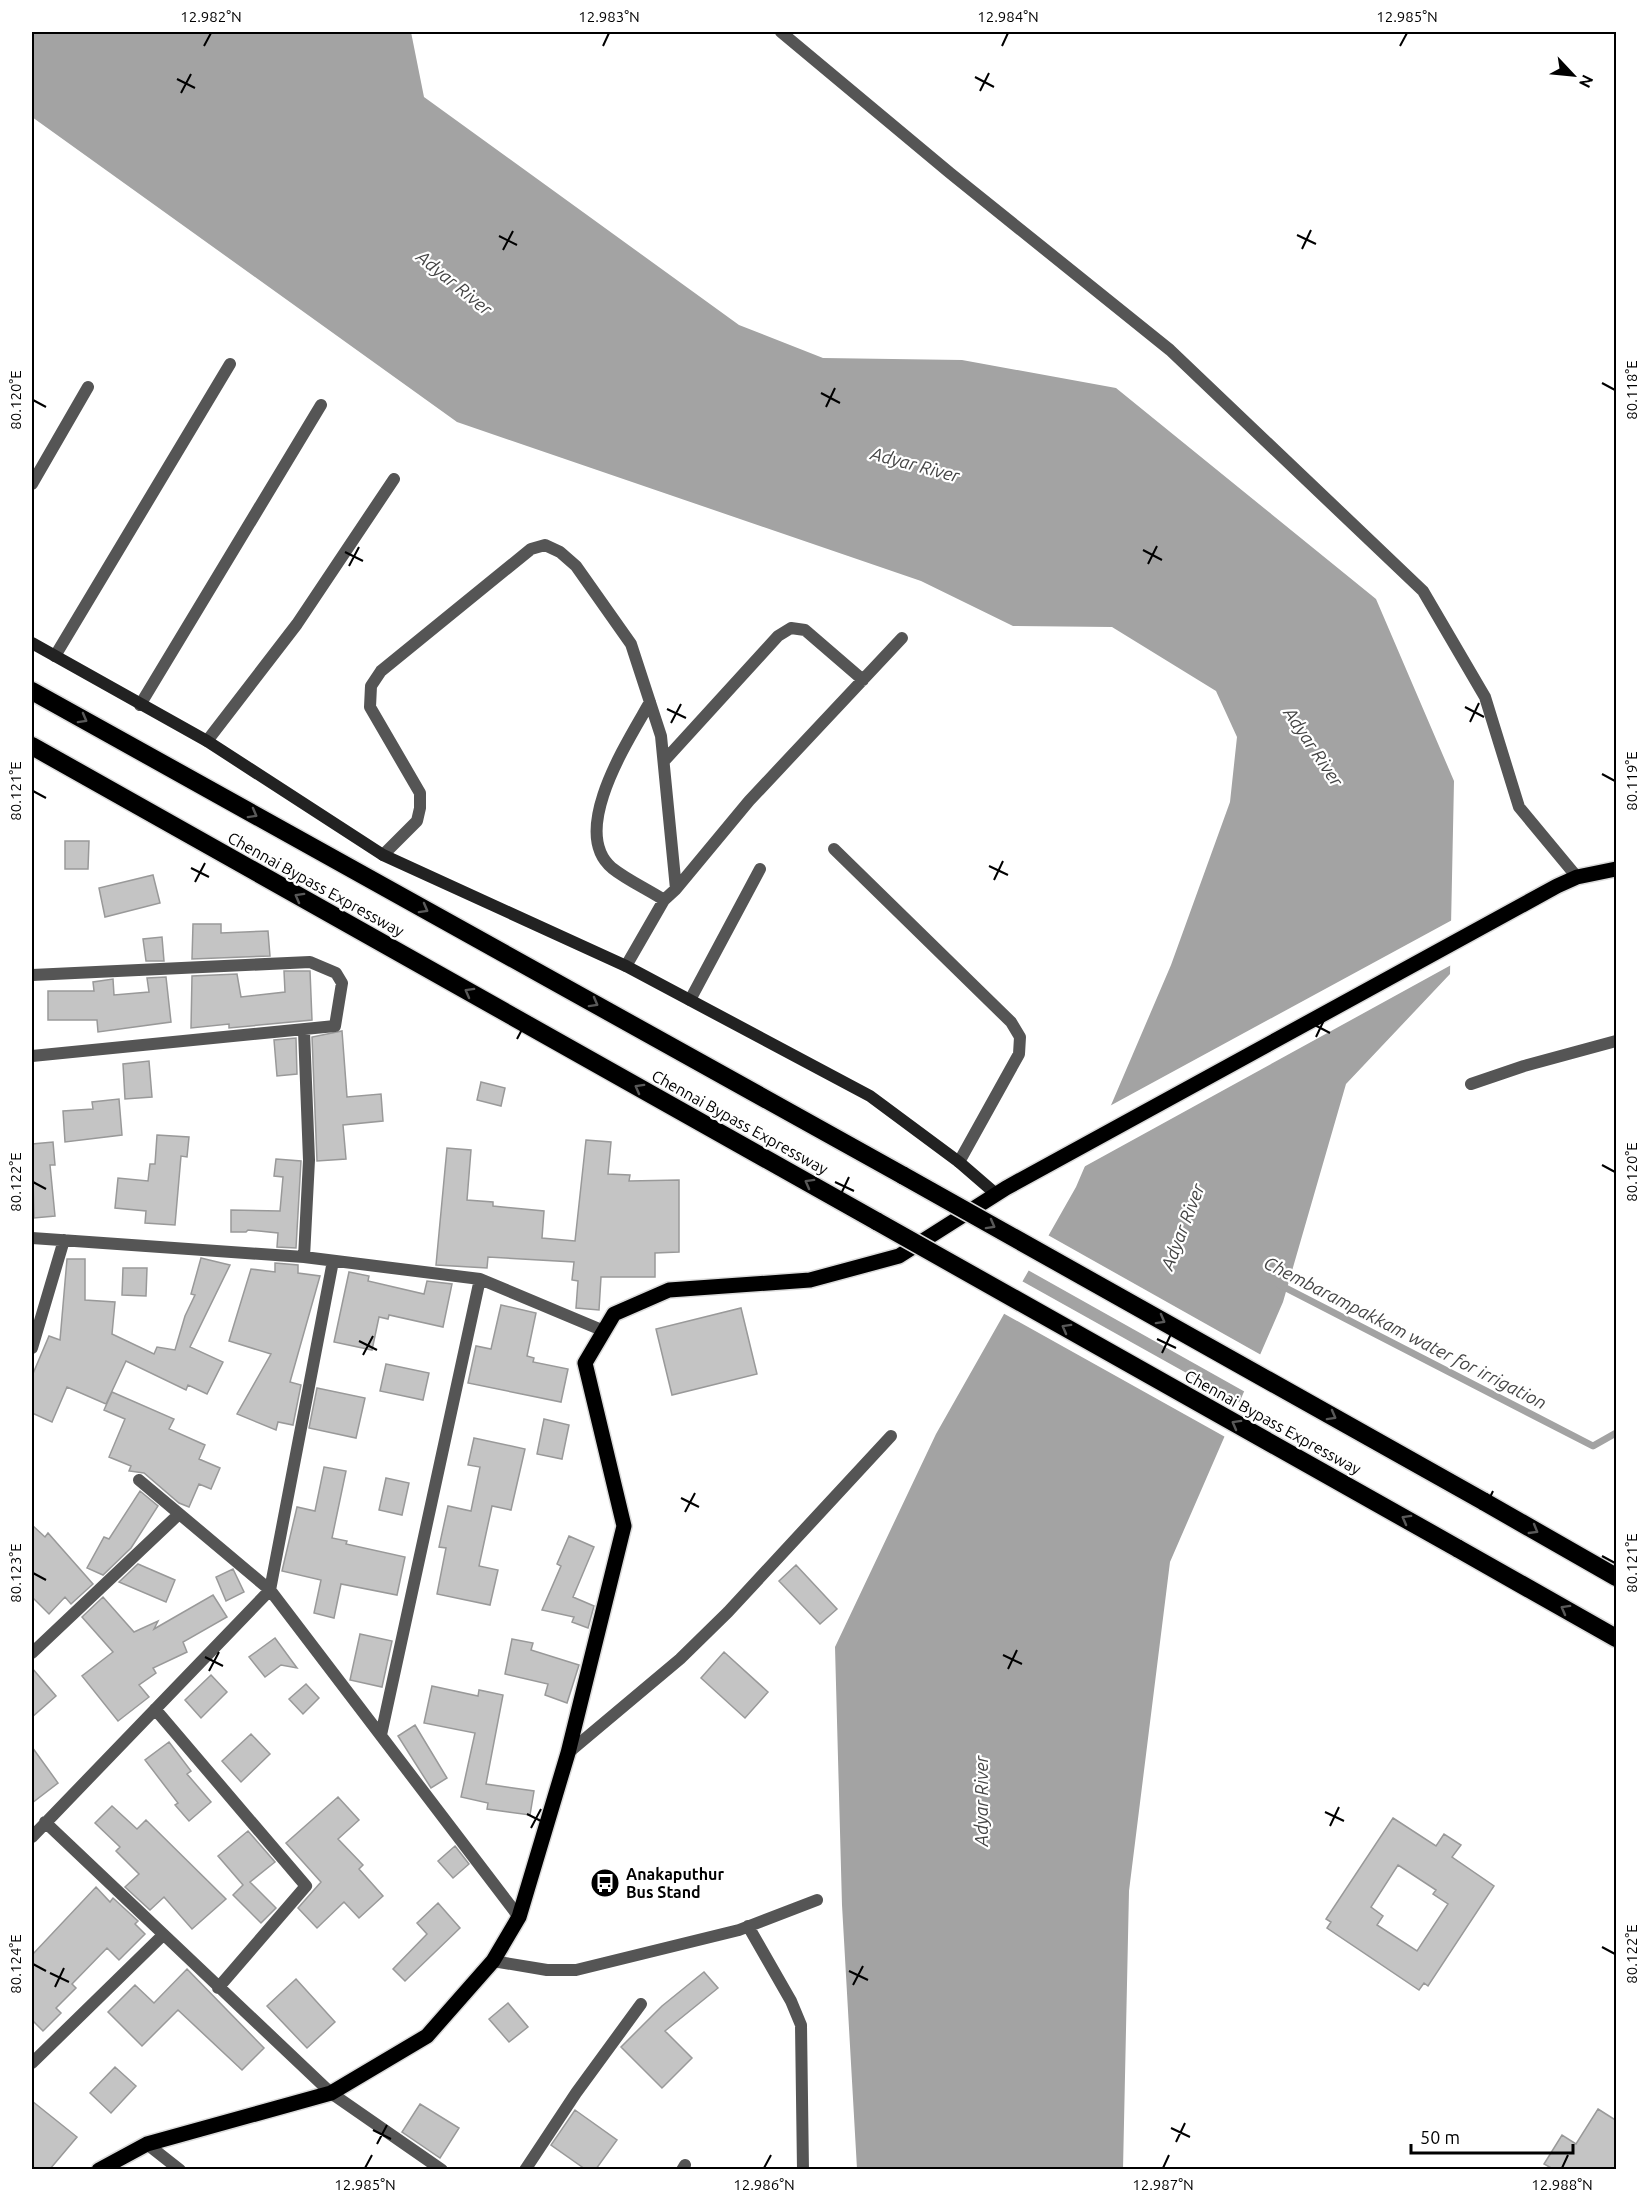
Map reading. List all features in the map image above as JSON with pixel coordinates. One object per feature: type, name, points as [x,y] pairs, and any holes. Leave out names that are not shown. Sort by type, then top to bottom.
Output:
[{"type":"highway","name":"Chennai Bypass Expressway","points":[[32,691],[904,1176],[1617,1577]]},
{"type":"highway","name":"Chennai Bypass Expressway","points":[[32,747],[1617,1638]]},
{"type":"main road","points":[[99,2169],[147,2144],[331,2093],[427,2036],[493,1961],[519,1917],[568,1752],[624,1526],[585,1363],[614,1314],[669,1290],[810,1280],[899,1256],[1001,1191],[1557,886],[1577,877],[1617,869]]},
{"type":"street","points":[[781,32],[950,174],[1170,350],[1424,591],[1485,697],[1519,807],[1577,877]]},
{"type":"street","points":[[55,656],[230,364]]},
{"type":"street","points":[[32,484],[88,387]]},
{"type":"street","points":[[140,705],[321,405]]},
{"type":"street","points":[[207,741],[297,624],[394,479]]},
{"type":"street","points":[[383,855],[417,821],[420,793],[373,714],[370,707],[371,686],[381,671],[531,549],[545,545],[560,552],[576,566],[632,644],[661,736],[676,889]]},
{"type":"street","points":[[663,761],[778,636],[791,628],[805,630],[863,680]]},
{"type":"street","points":[[626,966],[664,900],[676,889],[749,801],[902,638]]},
{"type":"street","points":[[32,643],[207,741],[383,855],[626,966],[870,1096],[1001,1191]]},
{"type":"street","points":[[650,702],[608,779],[601,804],[597,838],[601,852],[610,867],[664,900]]},
{"type":"street","points":[[834,849],[1011,1022],[1020,1037],[1019,1054],[959,1162]]},
{"type":"street","points":[[690,1000],[760,869]]},
{"type":"street","points":[[32,975],[310,962],[336,973],[342,983],[335,1026],[32,1056]]},
{"type":"street","points":[[303,1030],[309,1160],[304,1257]]},
{"type":"street","points":[[1472,1084],[1524,1066],[1617,1041]]},
{"type":"street","points":[[32,1239],[304,1257],[480,1279],[604,1331]]},
{"type":"street","points":[[32,1348],[64,1240]]},
{"type":"street","points":[[32,1837],[270,1590],[333,1261]]},
{"type":"street","points":[[381,1735],[480,1279]]},
{"type":"street","points":[[568,1752],[680,1659],[712,1628],[891,1436]]},
{"type":"street","points":[[139,1480],[270,1590],[519,1917]]},
{"type":"street","points":[[33,1648],[179,1514]]},
{"type":"street","points":[[155,1708],[306,1886],[218,1988]]},
{"type":"street","points":[[45,1822],[331,2093],[442,2169]]},
{"type":"street","points":[[493,1961],[547,1970],[576,1970],[748,1926],[817,1900]]},
{"type":"street","points":[[748,1926],[791,2001],[801,2025],[803,2169]]},
{"type":"street","points":[[32,2063],[163,1935]]},
{"type":"street","points":[[525,2169],[576,2093],[641,2004]]},
{"type":"street","points":[[147,2144],[180,2169]]},
{"type":"water","name":"Adyar River","points":[[32,32],[411,32],[424,97],[739,325],[823,358],[962,360],[1116,388],[1376,599],[1454,781],[1450,974],[1346,1084],[1283,1302],[1170,1562],[1129,1891],[1123,2169],[857,2169],[842,1905],[835,1647],[936,1434],[1076,1187],[1171,965],[1230,802],[1237,737],[1216,691],[1112,627],[1013,626],[921,581],[457,422],[32,117]]},
{"type":"pier","points":[[1454,919],[1453,964],[1080,1169],[1106,1108]]},
{"type":"pier","points":[[1046,1234],[1263,1356],[1247,1393],[1026,1269]]},
{"type":"pier","points":[[1020,1280],[1242,1404],[1227,1438],[1001,1312]]},
{"type":"building","points":[[65,841],[89,841],[88,869],[65,869]]},
{"type":"building","points":[[153,875],[160,903],[105,917],[99,888]]},
{"type":"building","points":[[193,924],[221,924],[221,933],[268,931],[270,956],[192,959]]},
{"type":"building","points":[[162,937],[164,961],[146,961],[143,939]]},
{"type":"building","points":[[284,971],[310,971],[312,1020],[229,1028],[229,1024],[191,1028],[192,976],[237,974],[241,997],[285,992]]},
{"type":"building","points":[[166,977],[171,1022],[98,1032],[97,1020],[48,1020],[48,991],[94,991],[93,982],[113,979],[114,995],[149,992],[147,978]]},
{"type":"building","points":[[342,1031],[347,1097],[381,1094],[383,1121],[343,1125],[346,1159],[317,1161],[312,1037]]},
{"type":"building","points":[[296,1038],[297,1074],[277,1076],[274,1040]]},
{"type":"building","points":[[149,1061],[152,1097],[125,1099],[123,1064]]},
{"type":"building","points":[[481,1082],[505,1088],[501,1106],[477,1100]]},
{"type":"building","points":[[119,1099],[122,1135],[65,1142],[63,1111],[93,1109],[92,1102]]},
{"type":"building","points":[[157,1135],[189,1137],[187,1157],[181,1156],[175,1225],[145,1223],[146,1211],[115,1208],[118,1178],[148,1181],[150,1164],[155,1164]]},
{"type":"building","points":[[586,1140],[611,1142],[608,1174],[630,1175],[629,1181],[679,1180],[679,1252],[655,1253],[655,1277],[601,1277],[599,1310],[576,1308],[578,1281],[572,1280],[574,1262],[488,1257],[487,1268],[436,1265],[447,1148],[471,1150],[467,1200],[493,1202],[493,1206],[544,1211],[542,1238],[575,1241]]},
{"type":"building","points":[[53,1142],[55,1165],[50,1165],[55,1216],[34,1218],[32,1144]]},
{"type":"building","points":[[276,1159],[301,1161],[296,1248],[277,1247],[278,1233],[248,1230],[231,1232],[231,1210],[280,1211],[283,1177],[274,1176]]},
{"type":"building","points":[[201,1258],[230,1265],[190,1347],[223,1362],[207,1394],[188,1385],[186,1390],[126,1361],[106,1404],[67,1387],[52,1422],[32,1413],[32,1376],[49,1336],[60,1340],[67,1259],[85,1259],[85,1300],[115,1302],[112,1334],[154,1354],[157,1347],[175,1350],[185,1316],[195,1295],[191,1294]]},
{"type":"building","points":[[275,1263],[298,1265],[298,1273],[320,1276],[290,1382],[301,1385],[293,1425],[278,1422],[276,1430],[237,1414],[271,1354],[229,1341],[251,1269],[275,1272]]},
{"type":"building","points":[[123,1268],[147,1268],[146,1296],[122,1295]]},
{"type":"building","points":[[349,1272],[369,1276],[368,1281],[424,1294],[427,1281],[452,1284],[443,1327],[389,1315],[388,1319],[379,1317],[372,1350],[334,1342]]},
{"type":"building","points":[[501,1305],[536,1313],[527,1356],[534,1358],[533,1362],[568,1369],[561,1402],[468,1383],[476,1346],[491,1349]]},
{"type":"building","points":[[741,1308],[757,1374],[672,1395],[656,1329]]},
{"type":"building","points":[[386,1364],[429,1373],[423,1400],[380,1391]]},
{"type":"building","points":[[317,1388],[365,1398],[356,1438],[309,1428]]},
{"type":"building","points":[[112,1392],[174,1419],[169,1429],[205,1445],[199,1459],[220,1468],[211,1489],[199,1484],[189,1507],[179,1503],[144,1473],[129,1471],[131,1466],[109,1457],[125,1419],[104,1410]]},
{"type":"building","points":[[544,1419],[569,1425],[562,1459],[537,1454]]},
{"type":"building","points":[[474,1438],[525,1449],[511,1510],[492,1506],[479,1566],[498,1570],[490,1605],[437,1594],[446,1548],[439,1547],[448,1506],[471,1511],[480,1467],[468,1465]]},
{"type":"building","points":[[324,1467],[346,1471],[332,1538],[347,1541],[346,1544],[405,1557],[397,1595],[341,1584],[334,1618],[314,1613],[321,1580],[282,1571],[297,1507],[315,1511]]},
{"type":"building","points":[[386,1478],[409,1483],[402,1515],[379,1510]]},
{"type":"building","points":[[140,1491],[158,1506],[131,1548],[103,1575],[87,1568],[104,1537],[109,1539]]},
{"type":"building","points":[[32,1525],[45,1537],[48,1533],[93,1584],[71,1604],[65,1597],[49,1614],[32,1597]]},
{"type":"building","points":[[569,1536],[594,1547],[573,1597],[594,1606],[588,1628],[572,1622],[574,1617],[542,1610],[561,1566],[557,1564]]},
{"type":"building","points":[[138,1564],[175,1580],[166,1602],[119,1582]]},
{"type":"building","points":[[796,1565],[837,1609],[820,1624],[779,1581]]},
{"type":"building","points":[[233,1569],[244,1592],[226,1601],[216,1577]]},
{"type":"building","points":[[213,1595],[227,1617],[183,1642],[187,1652],[153,1668],[156,1673],[139,1685],[149,1697],[118,1721],[82,1676],[113,1652],[82,1617],[103,1597],[134,1632],[158,1621],[154,1629]]},
{"type":"building","points":[[360,1634],[392,1641],[382,1687],[350,1680]]},
{"type":"building","points":[[275,1638],[297,1668],[281,1665],[265,1677],[249,1657]]},
{"type":"building","points":[[512,1639],[533,1643],[531,1650],[579,1665],[567,1703],[545,1695],[548,1684],[505,1674]]},
{"type":"building","points":[[724,1652],[768,1692],[745,1718],[701,1678]]},
{"type":"building","points":[[32,1668],[56,1696],[32,1717]]},
{"type":"building","points":[[211,1675],[227,1692],[201,1718],[185,1700]]},
{"type":"building","points":[[306,1684],[319,1698],[303,1714],[289,1699]]},
{"type":"building","points":[[432,1686],[478,1696],[479,1690],[503,1695],[486,1784],[534,1791],[530,1815],[487,1809],[488,1803],[461,1797],[475,1733],[424,1723]]},
{"type":"building","points":[[415,1725],[447,1778],[431,1788],[398,1736]]},
{"type":"building","points":[[251,1734],[270,1754],[241,1782],[222,1761]]},
{"type":"building","points":[[169,1742],[191,1771],[187,1774],[211,1802],[189,1821],[175,1805],[178,1803],[145,1760]]},
{"type":"building","points":[[32,1747],[58,1783],[32,1803]]},
{"type":"building","points":[[338,1797],[359,1820],[338,1839],[363,1865],[359,1869],[383,1896],[359,1918],[344,1902],[317,1928],[298,1908],[321,1882],[286,1843]]},
{"type":"building","points":[[112,1806],[137,1829],[146,1820],[226,1899],[192,1929],[164,1897],[150,1910],[125,1887],[139,1874],[116,1851],[120,1847],[95,1823]]},
{"type":"building","points":[[1393,1818],[1436,1846],[1444,1834],[1461,1845],[1452,1857],[1494,1886],[1428,1986],[1424,1983],[1419,1990],[1327,1928],[1331,1922],[1326,1919]],"holes":[[[1398,1865],[1436,1890],[1433,1894],[1448,1904],[1417,1951],[1377,1925],[1383,1916],[1371,1907]]]},
{"type":"building","points":[[248,1831],[275,1862],[250,1882],[276,1908],[261,1923],[233,1895],[243,1885],[218,1856]]},
{"type":"building","points":[[455,1846],[469,1864],[453,1878],[438,1861]]},
{"type":"building","points":[[96,1887],[110,1902],[113,1898],[138,1921],[135,1924],[145,1934],[119,1960],[107,1948],[72,1984],[76,1988],[56,2008],[61,2013],[43,2031],[32,2020],[32,1955]]},
{"type":"building","points":[[438,1903],[460,1928],[405,1981],[393,1969],[427,1934],[417,1923]]},
{"type":"building","points":[[187,1969],[264,2048],[242,2070],[178,2010],[142,2046],[108,2012],[135,1985],[154,2003]]},
{"type":"building","points":[[704,1972],[718,1988],[665,2031],[692,2058],[662,2088],[621,2047],[662,2006]]},
{"type":"building","points":[[296,1979],[335,2022],[307,2048],[267,2006]]},
{"type":"building","points":[[508,2003],[528,2027],[509,2042],[489,2019]]},
{"type":"building","points":[[115,2067],[136,2086],[111,2113],[90,2093]]},
{"type":"building","points":[[32,2101],[77,2137],[50,2169],[32,2169]]},
{"type":"building","points":[[420,2104],[459,2128],[440,2158],[402,2132]]},
{"type":"building","points":[[1598,2109],[1617,2121],[1617,2169],[1553,2169],[1544,2164],[1562,2135],[1576,2144]]},
{"type":"building","points":[[575,2110],[617,2140],[596,2169],[585,2169],[551,2145]]},
{"type":"waterway","name":"Chembarampakkam water for irrigation","points":[[1280,1285],[1593,1446],[1616,1433]]},
{"type":"place","name":"Anakaputhur Bus Stand","points":[[605,1883]]}]
